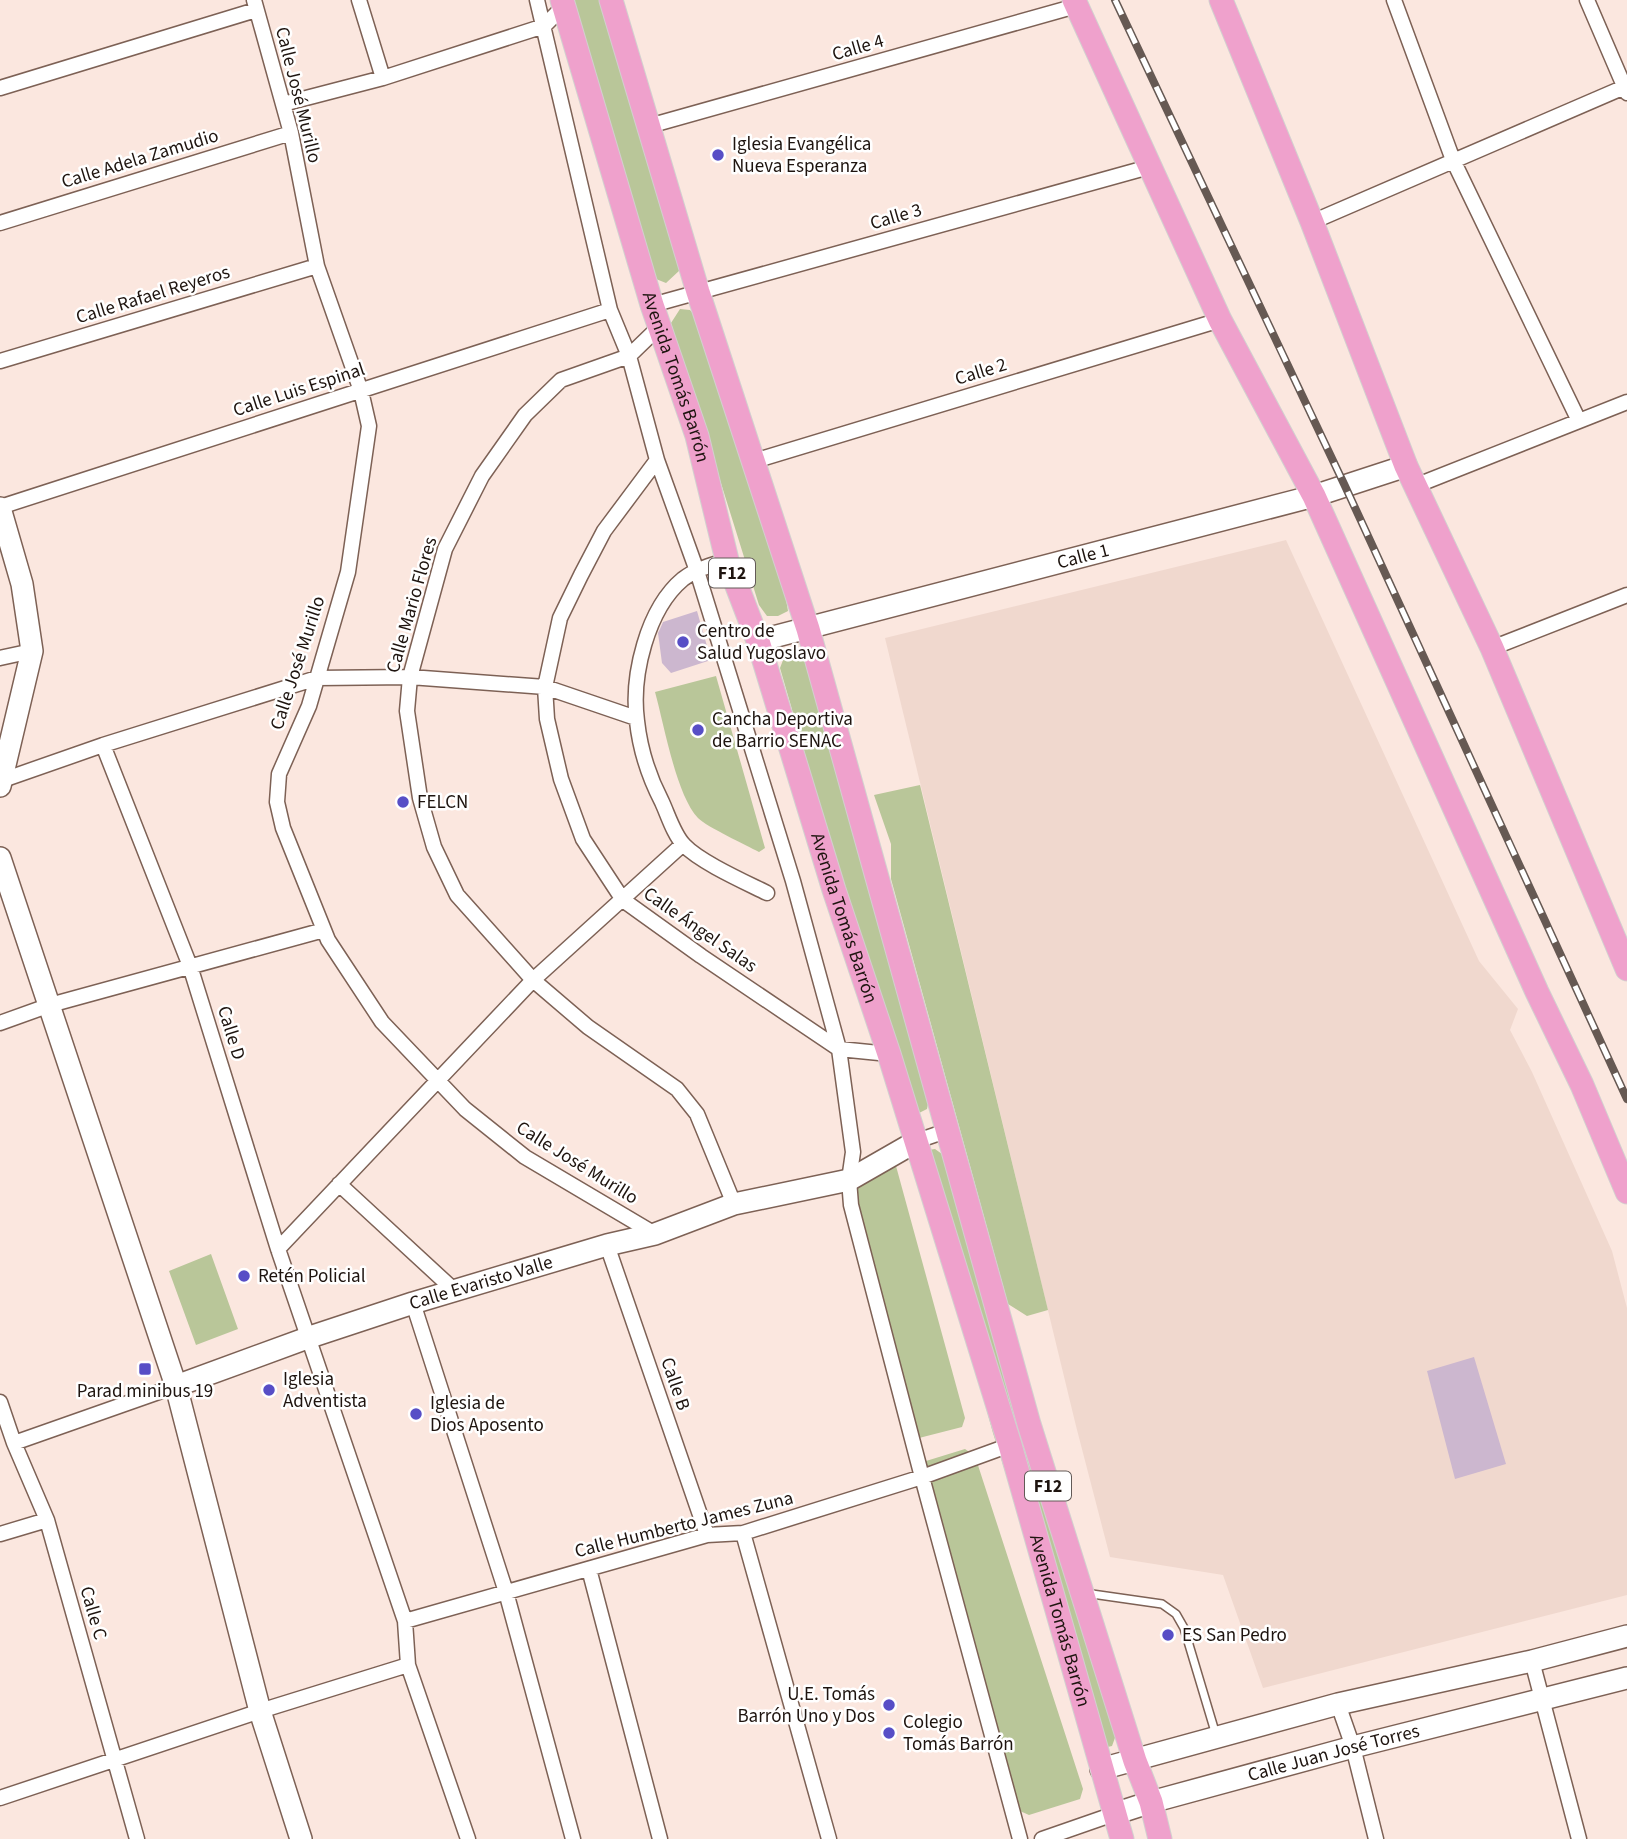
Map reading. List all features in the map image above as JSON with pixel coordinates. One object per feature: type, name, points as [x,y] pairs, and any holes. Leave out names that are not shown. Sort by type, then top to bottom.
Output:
[{"type":"main road","name":"Avenida Tomás Barrón","points":[[611,0],[698,292],[808,629],[1029,1424],[1135,1761],[1151,1802],[1160,1839]]},
{"type":"main road","points":[[1221,0],[1312,222],[1411,476],[1492,648],[1626,959]]},
{"type":"main road","name":"Avenida Tomás Barrón","points":[[563,3],[656,316],[697,436],[727,560],[758,641],[834,890],[917,1141],[1010,1445],[1122,1839]]},
{"type":"main road","points":[[1075,3],[1220,320],[1314,496],[1537,992],[1582,1085],[1627,1192]]},
{"type":"street","points":[[359,0],[383,78]]},
{"type":"street","points":[[537,0],[610,310],[629,356],[657,460],[697,571],[793,881],[839,1049],[853,1152],[849,1180],[851,1205],[1020,1839]]},
{"type":"street","points":[[1394,0],[1453,160],[1579,421]]},
{"type":"street","points":[[1312,222],[1626,88],[1587,0]]},
{"type":"street","points":[[283,104],[383,78],[544,26],[563,3]]},
{"type":"street","name":"Calle 4","points":[[649,127],[1075,3]]},
{"type":"street","points":[[0,88],[255,5]]},
{"type":"street","name":"Calle José Murillo","points":[[255,5],[291,133],[317,266],[361,391],[369,426],[348,572],[309,706],[279,775],[277,802],[283,828],[328,940],[382,1022],[466,1109],[525,1157],[655,1234]]},
{"type":"street","name":"Calle Adela Zamudio","points":[[0,223],[291,133]]},
{"type":"street","name":"Calle 3","points":[[656,316],[698,292],[1149,166]]},
{"type":"street","name":"Calle Rafael Reyeros","points":[[0,361],[317,266]]},
{"type":"street","name":"Calle Luis Espinal","points":[[0,508],[610,310]]},
{"type":"street","name":"Calle Mario Flores","points":[[656,316],[629,356],[561,380],[525,415],[482,476],[445,549],[410,677],[408,711],[420,798],[434,847],[457,895],[533,980],[588,1027],[677,1089],[697,1114],[734,1204]]},
{"type":"street","name":"Calle 2","points":[[754,461],[1220,320]]},
{"type":"street","points":[[1411,476],[1579,421],[1627,402]]},
{"type":"street","name":"Calle Ángel Salas","points":[[657,460],[604,531],[581,575],[560,618],[545,687],[547,719],[561,779],[583,839],[622,900],[839,1049],[889,1054]]},
{"type":"street","name":"Calle 1","points":[[758,641],[1314,496],[1411,476]]},
{"type":"street","points":[[0,508],[22,584],[32,651],[2,783]]},
{"type":"street","points":[[727,560],[697,571],[682,580],[657,609],[639,659],[636,718],[641,747],[655,788],[683,844],[717,867],[767,893]]},
{"type":"street","points":[[1492,648],[1627,595]]},
{"type":"street","points":[[0,658],[32,651]]},
{"type":"street","points":[[2,783],[103,745],[317,678],[410,677],[545,687],[636,718]]},
{"type":"street","name":"Calle D","points":[[103,745],[190,966],[278,1249],[405,1621],[408,1665],[468,1839]]},
{"type":"street","points":[[278,1249],[533,980],[683,844]]},
{"type":"street","points":[[0,858],[176,1386],[260,1711],[301,1839]]},
{"type":"street","points":[[0,1023],[50,1005],[324,930]]},
{"type":"street","name":"Calle Evaristo Valle","points":[[14,1443],[413,1303],[607,1245],[655,1234],[734,1204],[849,1180],[917,1141],[946,1130]]},
{"type":"street","points":[[339,1184],[456,1291]]},
{"type":"street","name":"Calle B","points":[[607,1245],[706,1535]]},
{"type":"street","points":[[413,1303],[506,1592],[573,1839]]},
{"type":"street","name":"Calle C","points":[[0,1402],[14,1443],[47,1520],[137,1839]]},
{"type":"street","name":"Calle Humberto James Zuna","points":[[405,1621],[706,1535],[743,1533],[922,1477],[1010,1445]]},
{"type":"street","points":[[0,1534],[47,1520]]},
{"type":"street","points":[[743,1533],[829,1839]]},
{"type":"street","points":[[589,1569],[660,1839]]},
{"type":"street","points":[[1101,1769],[1338,1704],[1532,1661],[1627,1636]]},
{"type":"street","points":[[1532,1661],[1579,1839]]},
{"type":"street","points":[[0,1798],[260,1711],[408,1665]]},
{"type":"street","name":"Calle Juan José Torres","points":[[1042,1839],[1151,1802],[1353,1747],[1627,1678]]},
{"type":"street","points":[[1338,1704],[1353,1747],[1376,1839]]},
{"type":"lane","points":[[1081,1592],[1162,1604],[1176,1614],[1184,1628],[1216,1738]]},
{"type":"shaded area","points":[[1286,540],[1479,961],[1518,1009],[1510,1030],[1532,1072],[1612,1251],[1627,1308],[1627,1595],[1263,1688],[1223,1575],[1110,1557],[885,638]]},
{"type":"green space","points":[[574,0],[602,0],[680,270],[666,283],[656,279],[652,273]]},
{"type":"green space","points":[[680,309],[690,310],[696,317],[756,498],[786,599],[788,611],[778,616],[767,616],[759,605],[671,323]]},
{"type":"green space","points":[[799,651],[806,657],[929,1099],[927,1109],[919,1113],[911,1113],[780,668],[785,655]]},
{"type":"green space","points":[[716,676],[765,848],[759,852],[703,822],[690,807],[677,776],[655,692]]},
{"type":"green space","points":[[920,785],[1048,1310],[1027,1316],[1008,1304],[891,879],[891,844],[874,795]]},
{"type":"green space","points":[[935,1149],[942,1154],[949,1168],[1116,1735],[1112,1746],[1103,1748],[1091,1743],[993,1433],[921,1167],[928,1150]]},
{"type":"green space","points":[[884,1166],[896,1166],[965,1418],[962,1427],[919,1438],[912,1435],[845,1178]]},
{"type":"green space","points":[[211,1254],[238,1329],[196,1345],[169,1271]]},
{"type":"green space","points":[[965,1449],[975,1456],[1083,1789],[1080,1799],[1029,1815],[1020,1811],[923,1471],[926,1461]]},
{"type":"building","name":"Centro de Salud Yugoslavo","points":[[697,611],[711,660],[671,673],[662,663],[658,633],[663,622]]},
{"type":"building","points":[[1474,1357],[1506,1464],[1455,1479],[1427,1371]]},
{"type":"railway","points":[[1115,0],[1345,486],[1627,1099]]},
{"type":"place","name":"Iglesia Evangélica Nueva Esperanza","points":[[718,155]]},
{"type":"place","name":"Centro de Salud Yugoslavo","points":[[683,642]]},
{"type":"place","name":"Cancha Deportiva de Barrio SENAC","points":[[698,730]]},
{"type":"place","name":"FELCN","points":[[403,802]]},
{"type":"place","name":"Retén Policial","points":[[244,1276]]},
{"type":"place","name":"Parad minibus 19","points":[[145,1369]]},
{"type":"place","name":"Iglesia Adventista","points":[[269,1390]]},
{"type":"place","name":"Iglesia de Dios Aposento","points":[[416,1414]]},
{"type":"place","name":"ES San Pedro","points":[[1168,1635]]},
{"type":"place","name":"U.E. Tomás Barrón Uno y Dos","points":[[889,1705]]},
{"type":"place","name":"Colegio Tomás Barrón","points":[[889,1733]]}]
